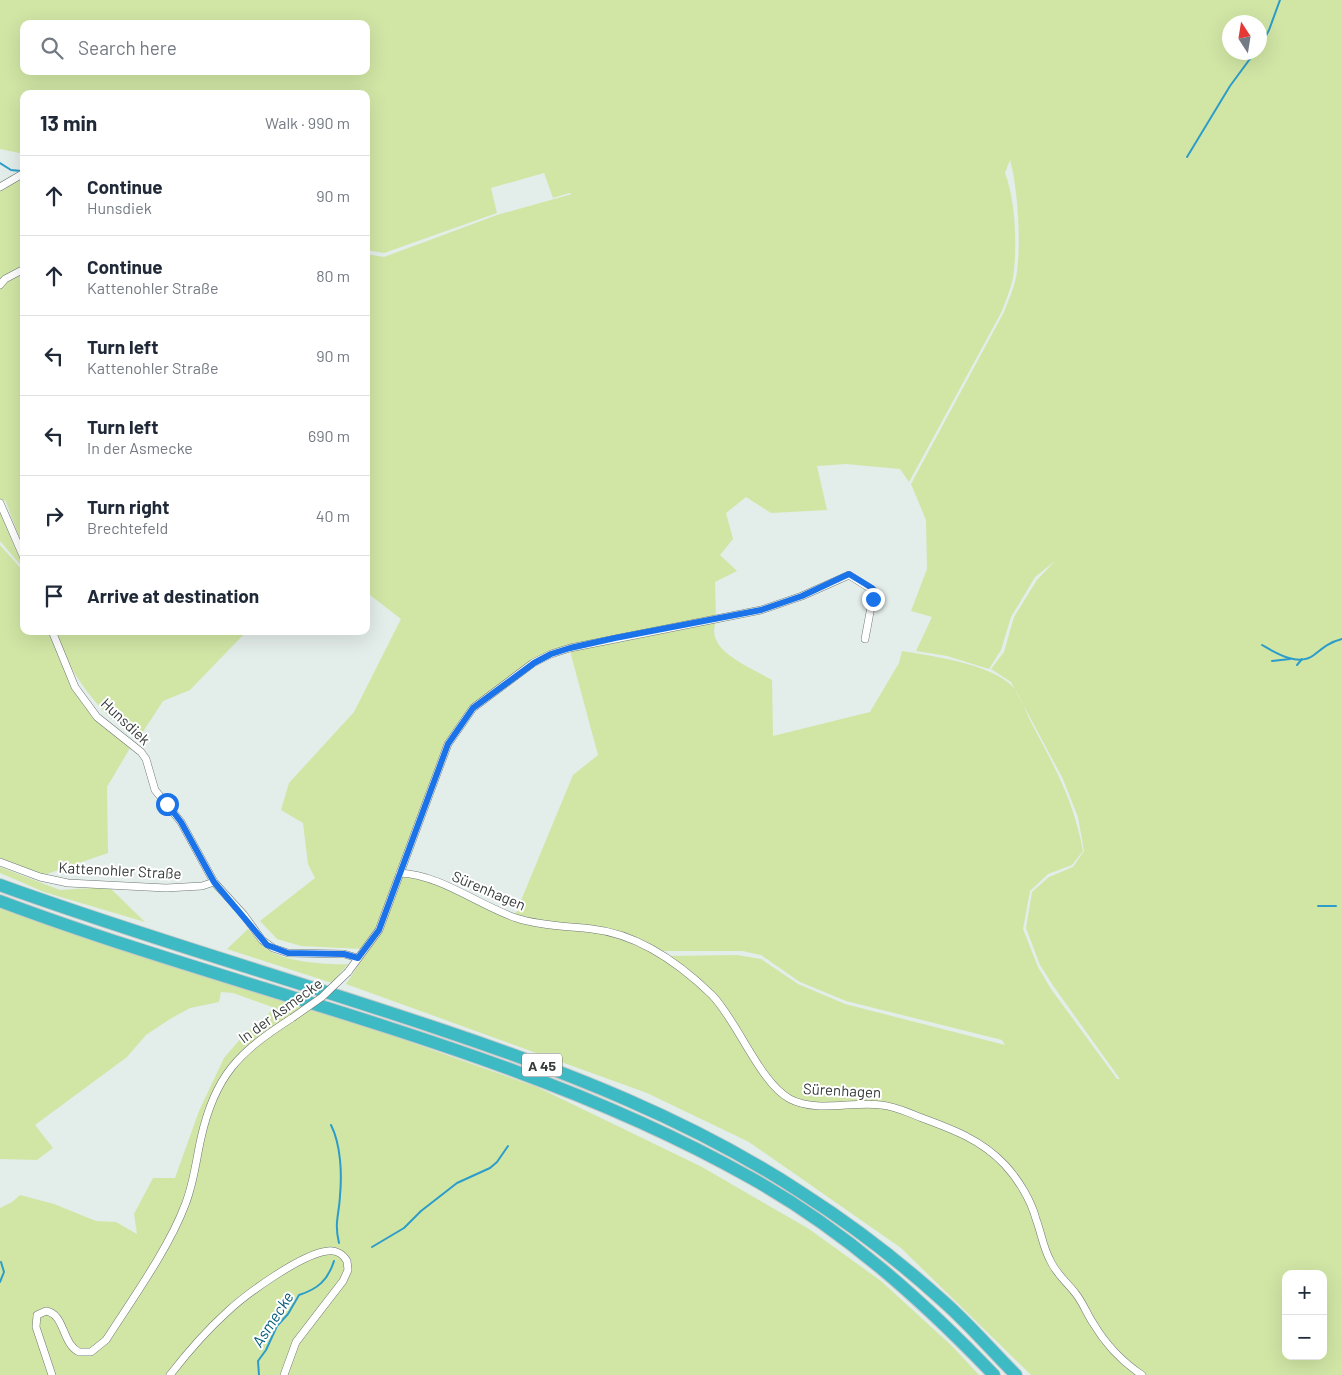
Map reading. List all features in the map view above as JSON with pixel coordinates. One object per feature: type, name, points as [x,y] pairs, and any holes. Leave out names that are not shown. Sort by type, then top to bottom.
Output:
[{"type":"highway","name":"A 45","points":[[0,885],[119,926],[375,1007],[483,1044],[561,1072],[675,1121],[745,1158],[801,1192],[848,1224],[945,1303],[1016,1375]]},
{"type":"highway","name":"A 45","points":[[0,901],[175,960],[498,1064],[652,1127],[753,1179],[858,1249],[939,1318],[994,1375]]},
{"type":"street","points":[[0,187],[20,176]]},
{"type":"street","points":[[0,285],[5,279],[20,271]]},
{"type":"street","points":[[0,504],[20,549]]},
{"type":"street","name":"In der Asmecke","points":[[52,1375],[36,1327],[37,1316],[46,1311],[53,1313],[68,1344],[79,1352],[91,1352],[106,1340],[149,1271],[182,1212],[192,1185],[206,1117],[214,1092],[227,1072],[245,1051],[322,997],[348,972],[379,930],[448,744],[473,708],[534,663],[570,648],[761,610],[802,596],[849,574],[874,591],[865,639]]},
{"type":"street","name":"Hunsdiek","points":[[54,635],[76,687],[97,717],[146,759],[155,790],[181,822],[214,882]]},
{"type":"street","name":"Kattenohler Straße","points":[[0,862],[40,877],[68,884],[166,888],[202,886],[214,882]]},
{"type":"street","name":"Sürenhagen","points":[[400,872],[410,872],[428,878],[514,917],[544,924],[615,933],[663,954],[695,978],[716,999],[735,1024],[770,1079],[782,1094],[791,1100],[819,1106],[881,1105],[952,1128],[973,1139],[1005,1165],[1023,1190],[1036,1215],[1049,1258],[1055,1270],[1077,1294],[1103,1340],[1115,1355],[1142,1375]]},
{"type":"street","points":[[214,882],[244,915],[256,934],[273,948],[288,953],[344,954],[358,958]]},
{"type":"street","points":[[170,1375],[228,1311],[251,1293],[310,1256],[327,1251],[338,1252],[347,1261],[346,1275],[296,1342],[284,1375]]},
{"type":"green space","points":[[0,0],[1342,0],[1342,1375],[1031,1375],[901,1248],[749,1142],[647,1093],[346,984],[381,931],[402,877],[427,880],[513,919],[543,926],[615,934],[661,956],[737,955],[761,959],[798,984],[845,1004],[1005,1045],[1002,1040],[846,1001],[800,982],[761,955],[742,951],[662,951],[615,931],[544,923],[515,915],[573,775],[598,755],[570,651],[614,640],[716,622],[714,632],[717,642],[723,650],[772,680],[773,736],[870,712],[899,663],[902,651],[961,662],[977,667],[1003,679],[1015,690],[1011,682],[991,669],[1004,652],[1014,617],[1037,580],[1055,561],[1035,577],[1011,617],[1001,650],[989,669],[947,656],[916,651],[932,617],[911,611],[927,569],[926,520],[911,484],[1004,312],[1016,277],[1019,245],[1018,215],[1010,160],[1005,173],[1013,207],[1015,259],[1010,290],[1002,311],[909,482],[900,469],[846,464],[817,466],[827,510],[771,513],[746,497],[726,513],[733,539],[720,555],[737,571],[715,582],[716,618],[567,646],[532,661],[472,705],[459,721],[447,743],[376,929],[363,949],[301,946],[277,939],[260,921],[315,878],[308,864],[303,823],[281,810],[289,783],[354,712],[401,619],[370,595],[370,255],[384,257],[497,215],[572,194],[569,193],[553,198],[544,173],[491,188],[497,213],[384,253],[370,251],[370,90],[20,90],[20,153],[0,149]],"holes":[[[1023,705],[1063,779],[1078,817],[1084,851],[1073,867],[1049,877],[1032,892],[1026,928],[1040,965],[1120,1079],[1117,1079],[1051,989],[1038,967],[1023,929],[1030,891],[1048,874],[1072,865],[1083,851],[1079,832],[1063,785]]]},
{"type":"green space","points":[[20,177],[20,540],[5,499],[4,502],[20,556],[20,564],[0,541],[0,189]]},
{"type":"green space","points":[[0,545],[20,568],[20,635],[51,635],[71,688],[91,714],[130,748],[107,787],[108,853],[44,875],[0,859]]},
{"type":"green space","points":[[55,635],[243,635],[190,690],[163,701],[139,738],[111,718],[94,700],[70,666]]},
{"type":"green space","points":[[0,867],[60,890],[109,887],[145,922],[44,892],[0,873]]},
{"type":"green space","points":[[0,904],[323,1011],[537,1087],[702,1167],[809,1229],[881,1281],[952,1346],[979,1375],[0,1375],[0,1208],[12,1202],[20,1195],[54,1204],[96,1221],[116,1222],[137,1234],[134,1214],[153,1178],[175,1178],[199,1111],[224,1058],[241,1038],[275,1008],[233,993],[221,992],[219,1002],[190,1008],[146,1035],[127,1057],[35,1125],[53,1148],[37,1160],[0,1159]]},
{"type":"green space","points":[[248,929],[264,947],[281,956],[316,963],[348,964],[332,983],[227,949]]},
{"type":"waterway","points":[[1267,34],[1280,0]]},
{"type":"waterway","points":[[1187,157],[1230,86],[1249,60]]},
{"type":"waterway","points":[[0,163],[11,170],[20,171]]},
{"type":"waterway","points":[[1262,645],[1287,658],[1301,660],[1342,639]]},
{"type":"waterway","points":[[1272,661],[1290,659]]},
{"type":"waterway","points":[[1297,665],[1302,659]]},
{"type":"waterway","points":[[1318,906],[1336,906]]},
{"type":"waterway","name":"Asmecke","points":[[331,1125],[337,1141],[341,1169],[337,1224],[339,1243]]},
{"type":"waterway","points":[[372,1247],[404,1228],[421,1211],[457,1183],[490,1168],[497,1162],[508,1146]]},
{"type":"waterway","name":"Asmecke","points":[[259,1375],[258,1361],[266,1350],[277,1326],[288,1314],[299,1295],[317,1287],[325,1279],[334,1261]]},
{"type":"waterway","points":[[0,1282],[4,1272],[1,1262]]},
{"type":"route","points":[[167,804],[181,822],[214,882],[234,903],[256,934],[267,945],[288,953],[344,954],[358,958],[379,930],[448,744],[473,708],[534,663],[551,654],[570,648],[666,628],[735,617],[761,610],[802,596],[849,574],[872,588],[875,595],[873,599]]}]
